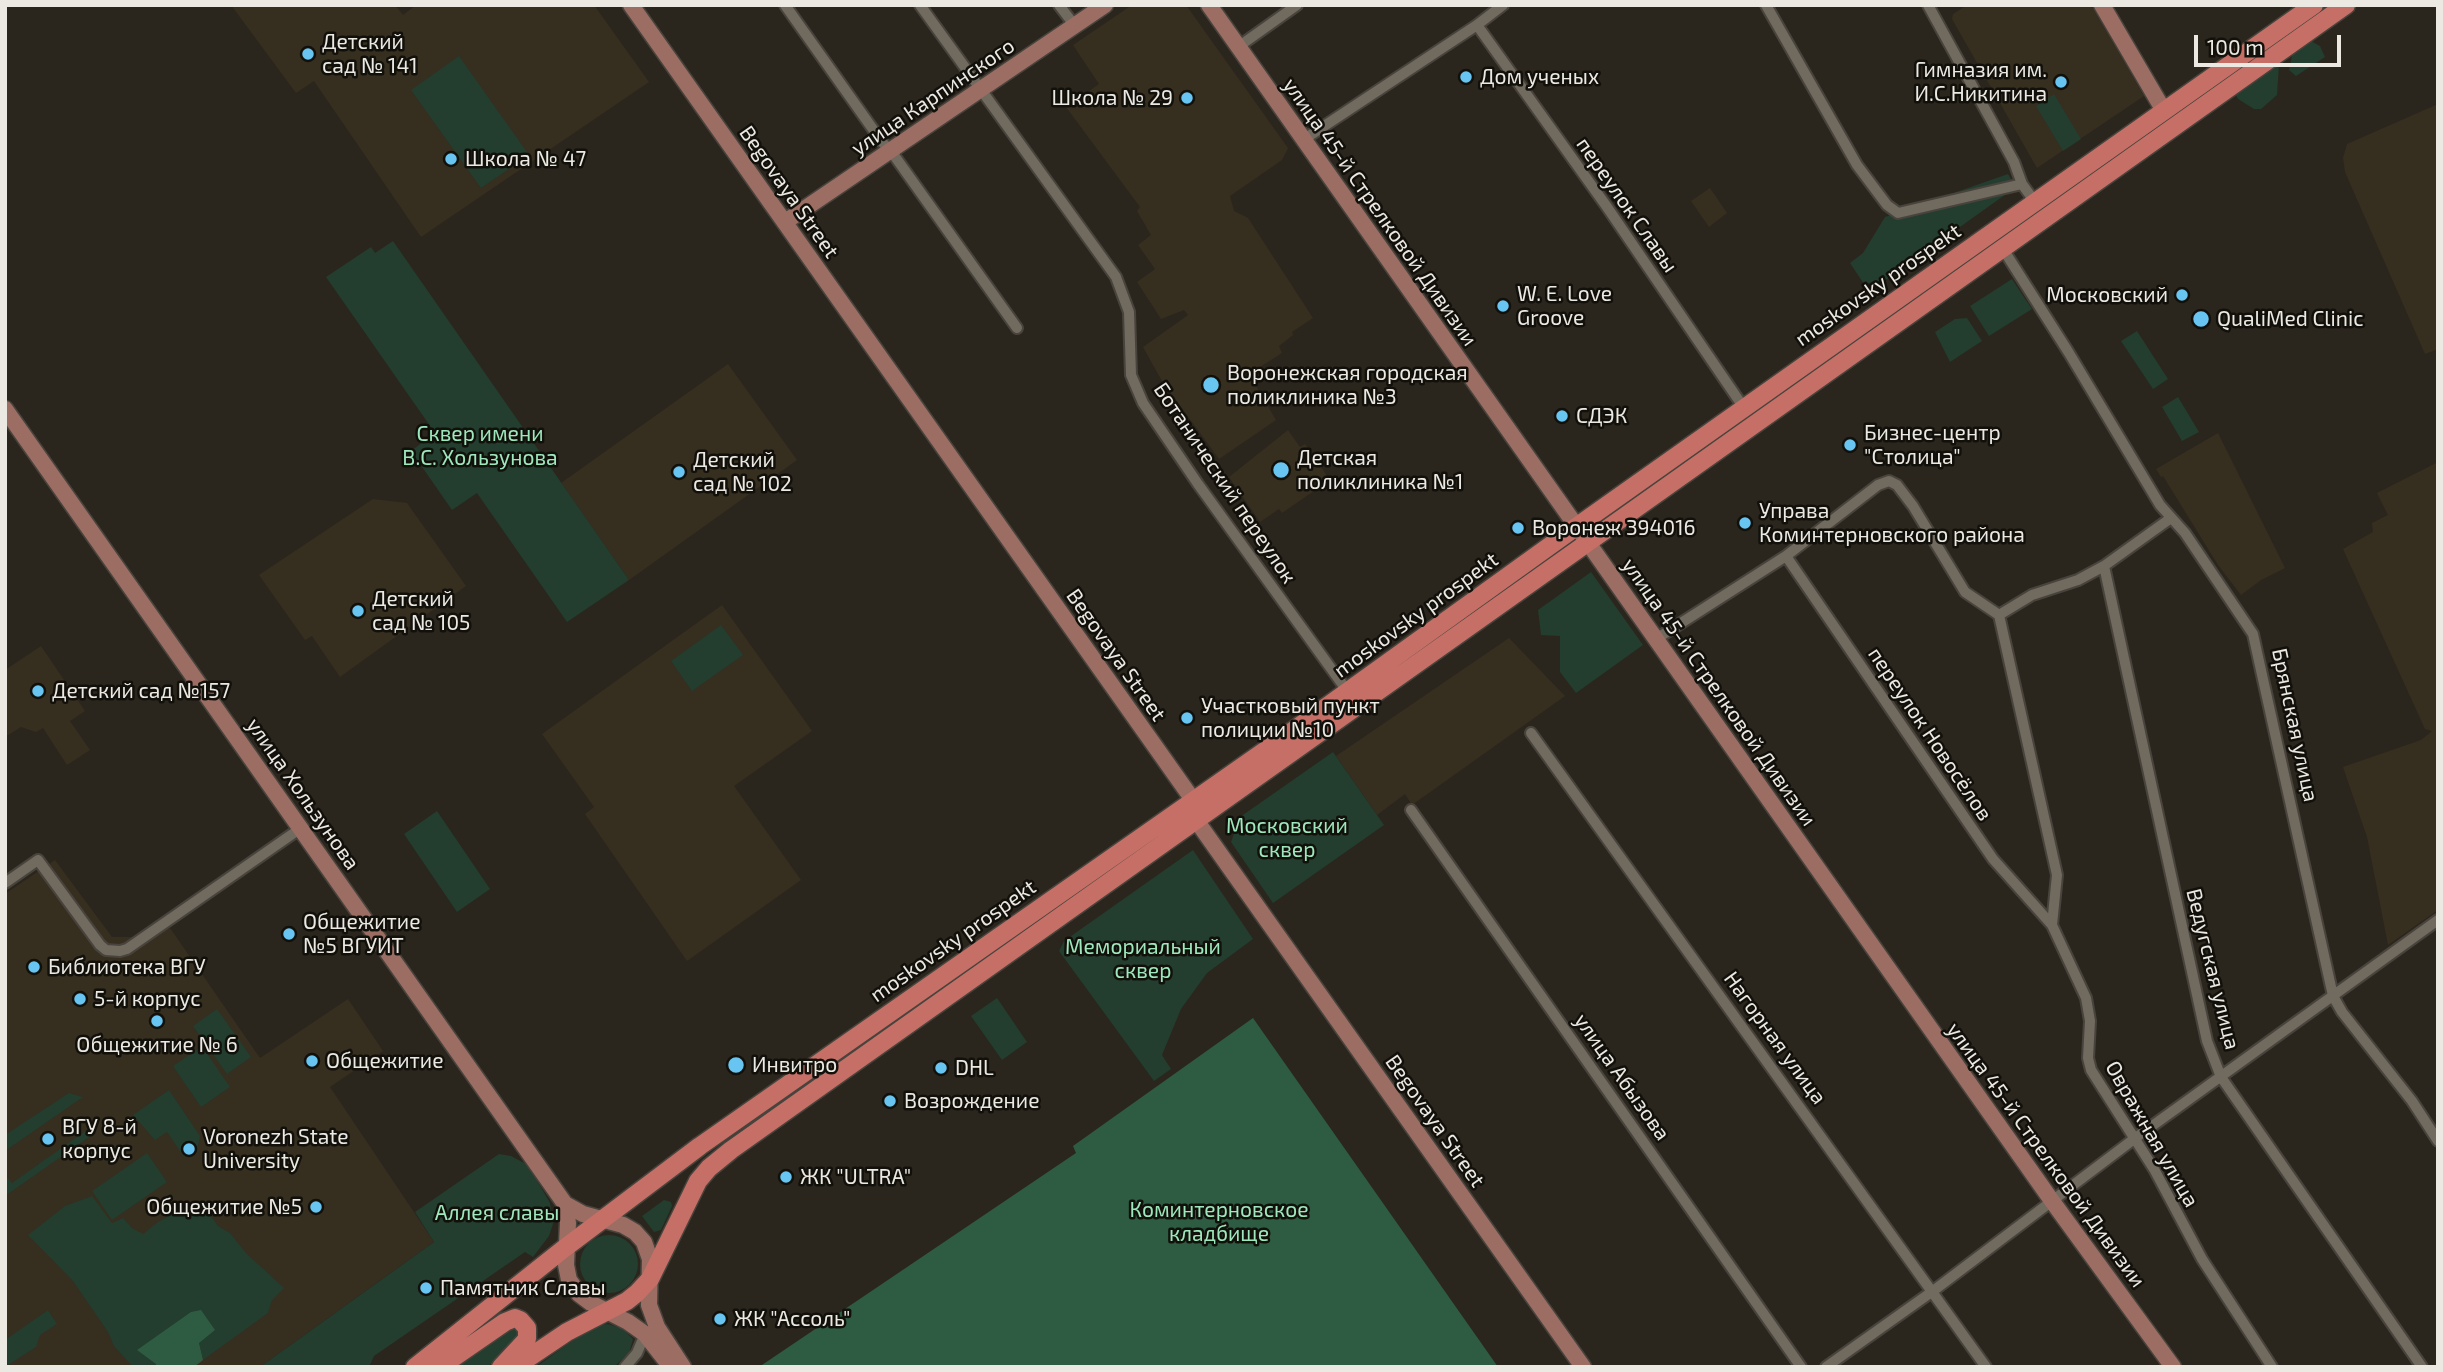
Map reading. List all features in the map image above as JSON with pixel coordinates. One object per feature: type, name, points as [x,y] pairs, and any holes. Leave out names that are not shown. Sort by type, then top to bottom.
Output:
[{"type":"main road","name":"moskovsky prospekt","points":[[515,1367],[567,1332],[627,1301],[650,1279],[698,1181],[709,1168],[835,1075],[1196,820],[1581,534],[1744,408],[2314,5]]},
{"type":"main road","name":"moskovsky prospekt","points":[[415,1367],[566,1247],[700,1146],[1348,692],[2003,249],[2346,5]]},
{"type":"main road","points":[[440,1367],[505,1322],[515,1318],[527,1328],[527,1339],[502,1367]]},
{"type":"street","name":"Begovaya Street","points":[[631,5],[1193,800],[1196,820],[1583,1367]]},
{"type":"street","points":[[785,5],[1017,328]]},
{"type":"street","name":"Ботанический переулок","points":[[920,5],[1116,277],[1129,312],[1131,375],[1143,403],[1348,692]]},
{"type":"street","points":[[1059,5],[1075,26]]},
{"type":"street","name":"улица Карпинского","points":[[785,222],[1105,5]]},
{"type":"street","name":"улица 45-й Стрелковой Дивизии","points":[[1209,5],[2052,1201],[2173,1367]]},
{"type":"street","points":[[1238,47],[1297,5]]},
{"type":"street","points":[[1303,140],[1503,5]]},
{"type":"street","points":[[1766,5],[1857,165],[1887,205],[1898,213],[2022,184]]},
{"type":"street","points":[[1928,5],[2014,162],[2022,184],[2035,202]]},
{"type":"street","points":[[2102,5],[2164,111]]},
{"type":"street","name":"переулок Славы","points":[[1477,25],[1607,207],[1744,408]]},
{"type":"street","name":"Брянская улица","points":[[1992,232],[2069,353],[2160,505],[2185,533],[2253,634],[2333,996],[2342,1012],[2412,1101],[2438,1141]]},
{"type":"street","name":"улица Хользунова","points":[[5,409],[565,1204]]},
{"type":"street","points":[[1656,639],[1786,556],[1878,485],[1889,481],[1897,485],[1913,506],[1965,592],[1999,615],[2057,875],[2052,925]]},
{"type":"street","points":[[1999,615],[2032,595],[2078,580],[2104,566],[2171,518]]},
{"type":"street","name":"переулок Новосёлов","points":[[1786,556],[1993,859],[2052,925]]},
{"type":"street","name":"Ведугская улица","points":[[2104,566],[2207,1041],[2221,1077],[2422,1367]]},
{"type":"street","name":"Нагорная улица","points":[[1531,733],[1986,1367]]},
{"type":"street","name":"улица Абызова","points":[[1411,810],[1801,1367]]},
{"type":"street","points":[[5,883],[38,860],[100,946],[106,950],[120,951],[127,949],[301,828]]},
{"type":"street","points":[[1826,1367],[1933,1291],[2134,1139],[2438,920]]},
{"type":"street","name":"Овражная улица","points":[[2052,925],[2086,998],[2090,1021],[2088,1058],[2091,1070],[2154,1169],[2203,1259],[2272,1367]]},
{"type":"street","points":[[565,1204],[583,1214],[623,1225],[635,1232],[644,1242],[650,1259],[649,1305],[657,1326],[683,1367]]},
{"type":"street","points":[[565,1204],[568,1223],[565,1265],[569,1280],[579,1294],[591,1303],[645,1334],[671,1367]]},
{"type":"street","points":[[625,1367],[637,1353],[645,1334]]},
{"type":"shaded area","name":"Школа № 47","points":[[231,5],[395,5],[403,15],[416,5],[594,5],[649,82],[421,237],[314,81],[296,93]]},
{"type":"shaded area","points":[[1132,5],[1186,5],[1288,148],[1282,160],[1230,196],[1234,211],[1248,218],[1313,318],[1292,332],[1293,335],[1279,346],[1282,353],[1249,374],[1276,420],[1219,459],[1162,381],[1143,347],[1188,315],[1184,310],[1161,319],[1137,282],[1155,269],[1138,245],[1151,235],[1137,211],[1140,207],[1066,107],[1099,84],[1073,45]]},
{"type":"shaded area","name":"Гимназия им. И.С.Никитина","points":[[1967,5],[2091,5],[2144,96],[2037,168],[1952,19],[1953,14]]},
{"type":"shaded area","points":[[2438,104],[2438,349],[2425,354],[2345,172],[2343,158],[2347,144]]},
{"type":"shaded area","points":[[1710,188],[1727,213],[1709,227],[1691,201]]},
{"type":"shaded area","name":"Детский сад № 102","points":[[728,364],[797,460],[629,580],[561,483]]},
{"type":"shaded area","name":"Воронежская городская поликлиника №3","points":[[1288,430],[1300,447],[1305,444],[1330,480],[1282,513],[1279,509],[1260,522],[1229,477]]},
{"type":"shaded area","points":[[2218,433],[2285,568],[2261,580],[2241,595],[2218,565],[2156,469]]},
{"type":"shaded area","points":[[2438,462],[2438,910],[2388,945],[2367,837],[2343,767],[2421,740],[2432,731],[2425,729],[2343,549],[2373,532],[2372,523],[2388,515],[2377,493]]},
{"type":"shaded area","name":"Детский сад № 105","points":[[373,499],[407,503],[466,586],[340,677],[312,636],[305,640],[259,575]]},
{"type":"shaded area","points":[[722,605],[812,731],[734,786],[801,880],[687,961],[585,814],[594,807],[542,734]]},
{"type":"shaded area","points":[[1509,638],[1565,696],[1412,805],[1405,794],[1377,815],[1336,756]]},
{"type":"shaded area","name":"Детский сад №157","points":[[41,646],[85,711],[70,721],[90,750],[67,765],[43,728],[36,732],[21,727],[5,737],[5,670]]},
{"type":"shaded area","name":"Voronezh State University","points":[[55,860],[112,937],[134,937],[170,928],[260,1058],[348,999],[383,1051],[330,1087],[434,1242],[260,1367],[5,1367],[5,894]]},
{"type":"green space","points":[[2309,40],[2320,46],[2325,57],[2296,76],[2289,70],[2293,51]]},
{"type":"green space","points":[[459,56],[529,155],[481,188],[411,90]]},
{"type":"green space","points":[[2279,65],[2277,95],[2261,109],[2254,109],[2238,99],[2235,93]]},
{"type":"green space","points":[[2054,94],[2081,139],[2063,151],[2036,106]]},
{"type":"green space","points":[[2008,174],[2016,187],[1887,279],[1864,284],[1850,263],[1863,253],[1885,217]]},
{"type":"green space","name":"Сквер имени В.С. Хользунова","points":[[393,241],[629,580],[567,622],[477,493],[452,510],[411,451],[435,433],[326,277],[371,247],[375,253]]},
{"type":"green space","points":[[2012,279],[2032,309],[1989,336],[1970,306]]},
{"type":"green space","points":[[1967,318],[1982,341],[1950,362],[1935,332],[1955,319]]},
{"type":"green space","points":[[2137,331],[2168,379],[2153,389],[2121,341]]},
{"type":"green space","points":[[2178,397],[2199,432],[2182,441],[2162,407]]},
{"type":"green space","points":[[1591,572],[1643,645],[1576,693],[1560,672],[1560,636],[1541,635],[1538,610]]},
{"type":"green space","points":[[721,625],[743,655],[692,691],[671,661]]},
{"type":"green space","name":"Московский сквер","points":[[1333,752],[1384,825],[1273,903],[1231,842],[1240,817]]},
{"type":"green space","points":[[437,811],[490,889],[457,912],[404,834]]},
{"type":"green space","name":"Мемориальный сквер","points":[[1193,850],[1253,939],[1207,973],[1181,1009],[1162,1055],[1171,1069],[1154,1081],[1059,951],[1064,941]]},
{"type":"green space","points":[[997,998],[1027,1042],[1002,1060],[971,1016]]},
{"type":"green space","points":[[217,1009],[251,1057],[227,1074],[193,1026]]},
{"type":"green space","name":"Коминтерновское кладбище","points":[[1253,1018],[1498,1367],[759,1367],[1076,1153],[1073,1146]]},
{"type":"green space","points":[[202,1046],[230,1087],[201,1107],[173,1066]]},
{"type":"green space","points":[[169,1090],[200,1136],[198,1146],[184,1157],[167,1132],[155,1140],[133,1115]]},
{"type":"green space","points":[[69,1093],[83,1097],[5,1151],[5,1135]]},
{"type":"green space","points":[[91,1127],[92,1135],[5,1196],[5,1181],[8,1178],[12,1183]]},
{"type":"green space","points":[[147,1153],[167,1182],[112,1220],[92,1191]]},
{"type":"green space","name":"Аллея славы","points":[[499,1154],[511,1156],[528,1165],[550,1203],[553,1224],[549,1236],[533,1257],[525,1252],[374,1356],[369,1367],[260,1367],[434,1242],[415,1212]]},
{"type":"green space","points":[[92,1196],[112,1223],[123,1218],[132,1228],[143,1234],[185,1207],[202,1203],[218,1226],[230,1233],[246,1253],[284,1288],[272,1300],[268,1313],[203,1360],[199,1343],[138,1350],[157,1364],[156,1367],[133,1367],[114,1346],[108,1332],[73,1281],[28,1235],[65,1206]]},
{"type":"green space","points":[[664,1200],[671,1202],[672,1206],[661,1230],[654,1232],[642,1216]]},
{"type":"green space","points":[[603,1235],[615,1235],[630,1243],[638,1258],[638,1270],[630,1285],[615,1293],[603,1293],[588,1285],[580,1270],[580,1258],[588,1243]]},
{"type":"green space","points":[[48,1310],[57,1324],[40,1335],[36,1347],[5,1367],[5,1340]]},
{"type":"green space","points":[[201,1310],[215,1330],[199,1343],[203,1360],[194,1367],[156,1367],[156,1364],[137,1350],[191,1312]]},
{"type":"green space","points":[[509,1322],[524,1335],[487,1367],[446,1367]]},
{"type":"green space","points":[[608,1324],[623,1329],[633,1339],[629,1353],[614,1367],[536,1367],[586,1331]]},
{"type":"place","name":"Детский сад № 141","points":[[308,54]]},
{"type":"place","name":"Дом ученых","points":[[1466,77]]},
{"type":"place","name":"Гимназия им. И.С.Никитина","points":[[2061,82]]},
{"type":"place","name":"Школа № 29","points":[[1187,98]]},
{"type":"place","name":"Школа № 47","points":[[451,159]]},
{"type":"place","name":"Московский","points":[[2182,295]]},
{"type":"place","name":"W. E. Love Groove","points":[[1503,306]]},
{"type":"place","name":"QualiMed Clinic","points":[[2201,319]]},
{"type":"place","name":"Воронежская городская поликлиника №3","points":[[1211,385]]},
{"type":"place","name":"СДЭК","points":[[1562,416]]},
{"type":"place","name":"Бизнес-центр \"Столица\"","points":[[1850,445]]},
{"type":"place","name":"Детская поликлиника №1","points":[[1281,470]]},
{"type":"place","name":"Детский сад № 102","points":[[679,472]]},
{"type":"place","name":"Управа Коминтерновского района","points":[[1745,523]]},
{"type":"place","name":"Воронеж 394016","points":[[1518,528]]},
{"type":"place","name":"Детский сад № 105","points":[[358,611]]},
{"type":"place","name":"Детский сад №157","points":[[38,691]]},
{"type":"place","name":"Участковый пункт полиции №10","points":[[1187,718]]},
{"type":"place","name":"Общежитие №5 ВГУИТ","points":[[289,934]]},
{"type":"place","name":"Библиотека ВГУ","points":[[34,967]]},
{"type":"place","name":"5-й корпус","points":[[80,999]]},
{"type":"place","name":"Общежитие № 6","points":[[157,1021]]},
{"type":"place","name":"Общежитие","points":[[312,1061]]},
{"type":"place","name":"Инвитро","points":[[736,1065]]},
{"type":"place","name":"DHL","points":[[941,1068]]},
{"type":"place","name":"Возрождение","points":[[890,1101]]},
{"type":"place","name":"ВГУ 8-й корпус","points":[[48,1139]]},
{"type":"place","name":"Voronezh State University","points":[[189,1149]]},
{"type":"place","name":"ЖК \"ULTRA\"","points":[[786,1177]]},
{"type":"place","name":"Общежитие №5","points":[[316,1207]]},
{"type":"place","name":"Памятник Славы","points":[[426,1288]]},
{"type":"place","name":"ЖК \"Ассоль\"","points":[[720,1319]]}]
